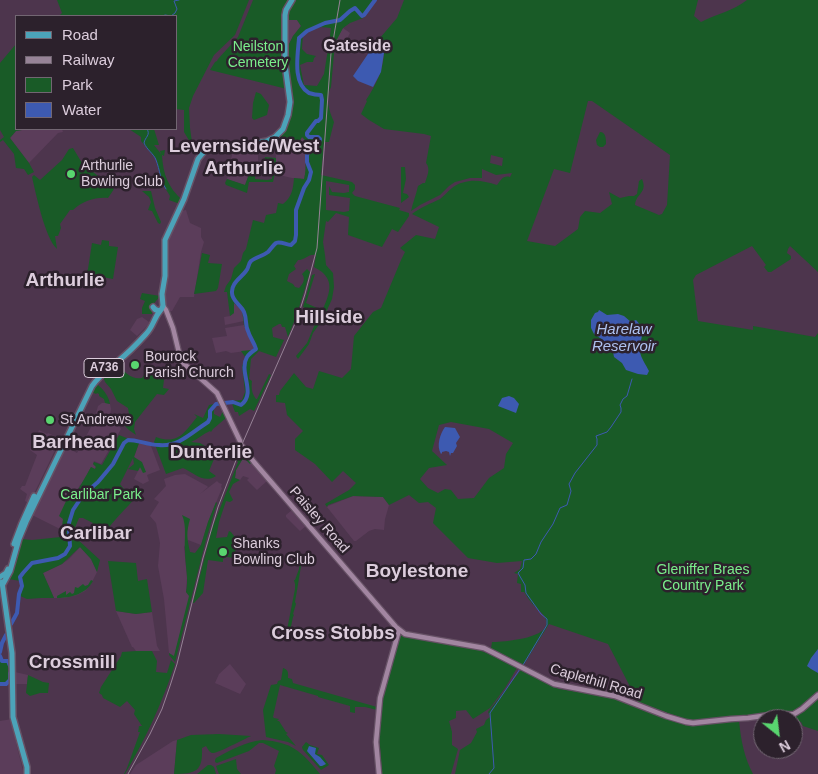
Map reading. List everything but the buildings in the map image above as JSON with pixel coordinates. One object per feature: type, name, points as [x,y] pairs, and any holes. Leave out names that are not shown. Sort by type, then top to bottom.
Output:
[{"type":"main road","points":[[154,306],[156,310],[162,308],[165,276],[165,240],[184,199],[199,158],[208,148],[216,146],[241,146],[266,141],[277,136],[283,129],[290,102],[285,64],[285,15],[292,0]]},
{"type":"main road","name":"A736","points":[[27,774],[27,767],[13,717],[13,664],[1,585],[7,572],[16,537],[22,523],[89,384],[100,371],[118,357],[148,327],[153,318],[154,306],[162,294]]},
{"type":"main road","name":"A736","points":[[1,585],[10,571],[26,522],[92,386],[101,374],[122,358],[149,331],[162,308]]},
{"type":"main road","name":"Paisley Road","points":[[162,308],[166,310],[175,335],[181,361],[214,390],[240,442],[254,462],[399,630]]},
{"type":"main road","points":[[379,774],[376,735],[380,698],[399,630]]},
{"type":"main road","name":"Caplethill Road","points":[[399,630],[408,635],[484,648],[554,684],[615,696],[693,724],[731,718],[742,719],[794,714],[818,695]]},
{"type":"shaded area","points":[[287,20],[297,20],[301,26],[288,46]]},
{"type":"shaded area","points":[[343,28],[350,33],[348,37],[350,40],[347,45],[341,45],[338,50],[334,48],[334,43]]},
{"type":"shaded area","points":[[62,130],[63,132],[58,133],[29,163],[10,138],[16,131]]},
{"type":"shaded area","points":[[302,137],[306,141],[306,171],[304,179],[275,174],[276,154],[285,155],[288,142],[298,144]]},
{"type":"shaded area","points":[[248,147],[247,152],[258,154],[258,161],[264,162],[263,170],[248,170],[245,185],[227,179],[234,149]]},
{"type":"shaded area","points":[[186,210],[190,223],[201,228],[201,237],[204,242],[194,297],[180,297],[172,311],[168,311],[165,295],[170,232],[181,211]]},
{"type":"shaded area","points":[[233,302],[242,310],[244,321],[225,325],[224,317],[234,313]]},
{"type":"shaded area","points":[[142,317],[149,322],[137,336],[130,330],[137,319]]},
{"type":"shaded area","points":[[244,325],[254,346],[253,350],[216,353],[212,338],[227,336],[225,328]]},
{"type":"shaded area","points":[[102,403],[110,404],[111,419],[117,422],[121,429],[101,464],[94,461],[95,469],[91,467],[80,485],[63,519],[62,530],[32,515],[66,444],[68,448],[77,453],[91,427],[98,406]]},
{"type":"shaded area","points":[[39,430],[60,440],[28,503],[25,501],[27,494],[20,489],[22,486],[25,486],[37,455],[30,450]]},
{"type":"shaded area","points":[[139,443],[151,446],[160,470],[147,475],[149,481],[143,484],[134,479],[140,467],[146,472],[134,457]]},
{"type":"shaded area","points":[[242,460],[252,462],[267,481],[257,490],[247,480],[249,478],[243,476],[240,480],[235,478],[236,470]]},
{"type":"shaded area","points":[[185,474],[208,487],[200,494],[217,481],[222,484],[222,488],[201,545],[188,540],[184,547],[187,577],[186,592],[190,596],[174,657],[169,653],[164,599],[158,566],[160,543],[156,523],[150,516],[159,502],[154,499],[166,486],[164,479]]},
{"type":"shaded area","points":[[353,496],[383,497],[389,505],[384,530],[375,529],[369,531],[354,541],[327,507]]},
{"type":"shaded area","points":[[292,510],[306,526],[300,531],[286,517]]},
{"type":"shaded area","points":[[80,547],[91,559],[97,572],[91,584],[85,591],[77,595],[54,598],[43,573],[62,564]]},
{"type":"shaded area","points":[[116,611],[136,614],[152,612],[157,646],[160,651],[136,651],[132,647]]},
{"type":"shaded area","points":[[391,625],[397,631],[395,638],[383,633]]},
{"type":"shaded area","points":[[230,664],[246,684],[240,694],[215,683],[219,674]]},
{"type":"shaded area","points":[[15,672],[28,675],[27,684],[15,684]]},
{"type":"shaded area","points":[[12,719],[24,774],[0,774],[0,721]]},
{"type":"shaded area","points":[[177,740],[174,774],[130,774],[136,765]]},
{"type":"green space","points":[[57,0],[249,0],[235,35],[214,55],[193,96],[189,108],[192,142],[190,142],[184,132],[184,110],[178,109],[178,15],[60,15],[62,13]]},
{"type":"green space","name":"Neilston Cemetery","points":[[253,0],[290,0],[285,9],[287,89],[210,70],[238,37]]},
{"type":"green space","points":[[296,0],[376,0],[363,18],[343,28],[335,43],[328,100],[334,122],[329,142],[324,142],[321,175],[352,182],[355,185],[355,189],[352,193],[355,196],[400,208],[399,210],[409,213],[409,216],[398,232],[392,229],[382,247],[348,235],[349,217],[336,213],[328,222],[326,221],[323,242],[326,265],[333,273],[334,287],[332,299],[309,344],[298,359],[296,356],[307,343],[318,317],[312,311],[303,307],[312,275],[315,274],[306,303],[317,308],[323,309],[328,295],[329,282],[321,271],[314,267],[316,255],[298,260],[294,266],[296,269],[289,274],[287,281],[299,288],[304,281],[302,274],[307,269],[310,272],[297,314],[288,337],[285,327],[282,327],[281,324],[272,328],[273,337],[284,340],[276,357],[259,351],[251,359],[249,379],[252,381],[252,391],[256,399],[269,374],[271,375],[254,411],[250,409],[239,416],[238,412],[235,412],[231,401],[242,400],[245,392],[242,366],[246,358],[241,351],[253,350],[254,346],[244,325],[242,310],[234,303],[234,313],[230,316],[227,292],[224,292],[234,268],[241,261],[246,249],[253,220],[264,223],[266,215],[276,213],[278,203],[283,204],[290,196],[294,178],[304,179],[305,174],[306,141],[302,137],[298,144],[275,139],[288,121],[288,46],[301,26],[297,20],[287,20],[287,13]],"holes":[[[321,27],[331,28],[324,74],[317,86],[304,85],[300,65],[313,62],[316,56],[307,54],[302,49],[303,34]],[[326,181],[349,185],[349,192],[344,193],[332,192],[329,186],[329,195],[350,198],[349,211],[326,210]]]},
{"type":"green space","name":"Gleniffer Braes Country Park","points":[[404,0],[698,0],[694,16],[701,22],[736,7],[747,0],[818,0],[818,272],[790,246],[787,253],[791,256],[791,259],[768,272],[764,267],[766,265],[752,246],[696,275],[693,280],[698,321],[753,330],[753,326],[815,337],[818,333],[818,692],[797,709],[753,709],[753,715],[690,721],[638,702],[608,644],[549,624],[523,666],[491,649],[492,642],[510,641],[536,635],[546,626],[546,620],[543,615],[524,592],[521,592],[521,584],[517,583],[518,574],[514,573],[520,569],[522,561],[497,563],[468,558],[433,523],[436,508],[428,502],[419,503],[409,495],[389,505],[383,497],[353,496],[327,507],[325,504],[349,490],[356,483],[343,471],[332,482],[315,464],[295,450],[295,439],[303,431],[287,415],[285,403],[276,402],[276,395],[279,395],[294,373],[306,387],[313,389],[319,371],[342,378],[351,369],[354,336],[373,312],[381,308],[405,252],[400,248],[416,235],[435,239],[439,227],[412,214],[440,199],[457,185],[474,181],[497,185],[504,177],[510,177],[512,173],[496,175],[482,169],[482,178],[470,178],[455,182],[440,195],[411,211],[418,186],[425,183],[428,175],[426,163],[431,136],[384,129],[361,114],[382,66],[384,53],[376,44],[374,45],[397,18]],"holes":[[[588,101],[592,101],[670,155],[667,205],[662,214],[659,215],[635,205],[644,187],[642,179],[639,181],[637,194],[634,196],[620,198],[609,192],[612,204],[600,213],[585,211],[580,217],[578,229],[555,246],[527,241],[554,169],[570,173]],[[491,155],[503,158],[502,166],[490,163]],[[451,422],[489,429],[513,443],[506,454],[504,468],[489,478],[474,498],[458,499],[451,490],[445,489],[438,493],[428,488],[420,479],[429,468],[447,465],[432,451],[439,425]]]},
{"type":"green space","points":[[15,45],[15,130],[22,130],[16,131],[10,138],[34,172],[28,175],[24,169],[16,168],[14,154],[3,140],[0,142],[4,137],[0,130],[0,63]]},
{"type":"green space","points":[[256,92],[261,94],[269,105],[267,115],[254,120],[252,118],[253,103]]},
{"type":"green space","points":[[130,130],[154,130],[159,145],[154,145],[161,154],[160,151],[165,150],[164,156],[162,155],[165,174],[173,190],[182,200],[180,204],[169,200],[170,196],[162,183],[156,159],[141,141],[141,137]]},
{"type":"green space","points":[[600,132],[605,134],[606,138],[606,144],[603,147],[597,145],[596,140]]},
{"type":"green space","points":[[73,148],[82,163],[114,189],[108,198],[89,200],[70,210],[60,224],[61,228],[58,236],[55,236],[57,249],[45,226],[32,177],[34,175],[40,180],[62,160],[69,149]]},
{"type":"green space","points":[[265,157],[276,158],[276,170],[280,171],[280,175],[275,174],[273,182],[249,182],[247,193],[226,185],[227,179],[245,185],[248,169],[256,170],[255,179],[272,179],[273,168],[263,167]]},
{"type":"green space","points":[[401,167],[405,167],[406,179],[403,193],[409,197],[401,203]]},
{"type":"green space","points":[[142,191],[151,191],[160,224],[152,211],[148,210],[151,202],[149,197]]},
{"type":"green space","points":[[102,240],[109,241],[109,246],[118,247],[113,279],[86,274],[92,243],[101,245]]},
{"type":"green space","points":[[202,253],[210,255],[208,263],[222,264],[218,288],[216,291],[194,294]]},
{"type":"green space","points":[[142,293],[160,296],[152,306],[152,314],[142,314],[145,301],[140,299]]},
{"type":"green space","points":[[118,365],[128,375],[135,378],[142,378],[151,366],[165,371],[163,388],[169,389],[164,395],[157,394],[135,422],[134,429],[136,435],[124,425],[129,414],[128,408],[117,401],[111,389],[101,377]]},
{"type":"green space","points":[[95,385],[98,385],[104,391],[110,404],[105,403],[99,394],[92,392]]},
{"type":"green space","points":[[214,404],[214,414],[220,417],[223,411],[226,418],[211,432],[207,432],[191,442],[200,443],[220,455],[218,460],[214,459],[209,471],[216,476],[207,479],[183,468],[166,474],[154,442],[156,437],[170,439],[180,436],[197,417],[194,414],[203,418],[209,405]]},
{"type":"green space","name":"Carlibar Park","points":[[119,435],[139,443],[134,457],[142,462],[146,472],[143,473],[140,467],[138,471],[128,469],[134,464],[133,458],[120,484],[136,497],[114,521],[105,535],[91,526],[93,523],[79,518],[74,530],[76,538],[100,560],[97,572],[91,559],[80,547],[62,564],[43,573],[54,598],[27,599],[18,595],[21,586],[20,581],[9,579],[22,539],[32,540],[61,537],[63,519],[59,516],[67,499],[74,498],[91,467],[95,469],[94,462],[102,465]]},
{"type":"green space","points":[[239,455],[240,457],[247,457],[252,462],[250,464],[246,460],[242,460],[236,470],[235,478],[240,480],[233,484],[229,492],[233,500],[230,502],[226,501],[216,538],[227,537],[229,531],[236,536],[235,558],[227,557],[223,559],[223,562],[208,560],[203,593],[193,603],[212,529]]},
{"type":"green space","points":[[216,502],[175,662],[169,653],[174,656],[189,596],[186,592],[185,528],[182,515],[190,519],[188,539],[190,552],[195,553],[201,545]]},
{"type":"green space","points":[[301,555],[303,555],[296,604],[289,636],[286,635],[295,589],[294,580],[299,569]]},
{"type":"green space","points":[[108,561],[136,563],[138,581],[147,579],[152,612],[136,614],[116,611]]},
{"type":"green space","points":[[91,580],[93,581],[82,592],[73,596],[57,598],[57,596],[66,591],[66,595],[70,592],[74,593],[75,587],[78,588],[83,584],[85,586],[88,585]]},
{"type":"green space","points":[[399,635],[476,649],[517,668],[490,708],[473,719],[466,710],[456,711],[456,718],[449,721],[452,732],[452,745],[458,749],[451,774],[382,774],[379,732],[382,698]]},
{"type":"green space","points":[[152,651],[157,661],[156,672],[167,673],[171,660],[175,664],[147,734],[124,774],[140,732],[138,732],[139,726],[142,726],[134,714],[135,710],[127,701],[120,707],[103,698],[99,693],[122,652]]},
{"type":"green space","points":[[0,657],[2,662],[8,663],[8,680],[7,682],[0,683]]},
{"type":"green space","points":[[283,668],[287,671],[288,678],[292,679],[293,683],[377,707],[377,710],[355,707],[355,713],[350,712],[350,706],[280,685],[273,717],[279,719],[277,721],[279,721],[288,733],[286,734],[296,746],[288,742],[266,737],[263,710],[271,685],[277,684],[281,680]]},
{"type":"green space","points":[[521,670],[559,689],[611,697],[687,725],[727,720],[739,721],[743,748],[753,774],[455,774],[460,750],[471,743],[477,732],[476,729],[484,725],[490,717],[488,712]]},
{"type":"green space","points":[[28,675],[49,683],[48,693],[30,696],[26,693]]},
{"type":"green space","points":[[818,698],[818,731],[803,726],[803,710]]},
{"type":"green space","points":[[191,735],[251,736],[215,753],[210,752],[206,746],[202,748],[201,762],[197,770],[174,774],[177,740]]},
{"type":"green space","points":[[262,740],[281,743],[295,749],[320,774],[275,774],[274,766],[279,751],[263,743],[259,743],[249,751],[217,763],[215,762],[216,758],[233,749]]},
{"type":"green space","points":[[306,742],[319,748],[317,754],[322,755],[329,765],[321,770],[303,750],[302,747]]},
{"type":"green space","points":[[236,759],[237,769],[241,774],[219,774],[216,766]]},
{"type":"green space","points":[[208,765],[214,767],[216,774],[197,774]]},
{"type":"water","points":[[376,44],[381,46],[384,53],[381,72],[373,87],[358,81],[353,76]]},
{"type":"water","name":"Harelaw Reservoir","points":[[599,310],[607,315],[618,314],[624,316],[631,322],[636,320],[640,324],[642,332],[640,352],[649,371],[647,375],[626,370],[622,363],[614,357],[613,352],[606,346],[603,340],[594,334],[591,328],[591,320]]},
{"type":"water","points":[[509,396],[514,398],[519,404],[516,413],[498,406],[502,398]]},
{"type":"water","points":[[445,427],[455,428],[460,437],[456,443],[457,446],[450,456],[449,452],[446,451],[441,454],[439,447],[440,437]]},
{"type":"water","points":[[818,649],[818,673],[807,666]]},
{"type":"water","points":[[309,746],[316,748],[315,754],[326,764],[320,766],[307,751]]},
{"type":"waterway","points":[[172,15],[177,9],[174,1],[179,0]]},
{"type":"waterway","points":[[11,624],[17,613],[22,586],[20,577],[32,563],[58,558],[65,554],[70,546],[69,523],[73,510],[83,495],[98,482],[113,464],[124,443],[128,440],[155,445],[173,444],[208,422],[210,411],[216,404],[233,402],[241,405],[245,400],[248,388],[245,363],[248,356],[256,349],[247,329],[244,312],[233,298],[232,289],[247,270],[251,261],[268,252],[276,243],[280,242],[291,245],[295,241],[296,210],[311,172],[307,162],[307,155],[311,147],[319,142],[320,139],[307,135],[316,121],[321,118],[322,100],[321,95],[309,93],[300,82],[297,68],[299,38],[307,31],[325,23],[340,20],[355,8],[362,16],[375,0]]},
{"type":"waterway","points":[[148,130],[148,134],[144,143],[155,158],[166,189]]},
{"type":"waterway","points":[[523,665],[547,625],[547,619],[541,614],[526,593],[525,585],[518,573],[523,568],[524,560],[531,559],[536,554],[560,508],[567,505],[571,491],[569,484],[575,473],[597,445],[596,436],[607,432],[621,412],[620,405],[627,396],[632,379]]},
{"type":"waterway","points":[[0,652],[6,635]]},
{"type":"waterway","points":[[0,656],[2,661],[8,661],[10,666]]},
{"type":"waterway","points":[[489,774],[494,768],[490,713],[520,669]]},
{"type":"waterway","points":[[0,684],[6,684],[10,680],[10,673]]},
{"type":"railway","points":[[128,774],[162,709],[177,664],[203,558],[218,507],[243,442],[297,319],[305,294],[317,248],[331,53],[340,0]]},
{"type":"place","name":"Arthurlie Bowling Club","points":[[71,174]]},
{"type":"place","name":"Bourock Parish Church","points":[[135,365]]},
{"type":"place","name":"St Andrews","points":[[50,420]]},
{"type":"place","name":"Shanks Bowling Club","points":[[223,552]]},
{"type":"district","name":"Gateside","points":[[357,47]]},
{"type":"district","name":"Levernside/West Arthurlie","points":[[244,158]]},
{"type":"district","name":"Arthurlie","points":[[65,281]]},
{"type":"district","name":"Hillside","points":[[329,318]]},
{"type":"district","name":"Barrhead","points":[[74,443]]},
{"type":"district","name":"Dunterlie","points":[[211,453]]},
{"type":"district","name":"Carlibar","points":[[96,534]]},
{"type":"district","name":"Boylestone","points":[[417,572]]},
{"type":"district","name":"Cross Stobbs","points":[[333,634]]},
{"type":"district","name":"Crossmill","points":[[72,663]]}]
